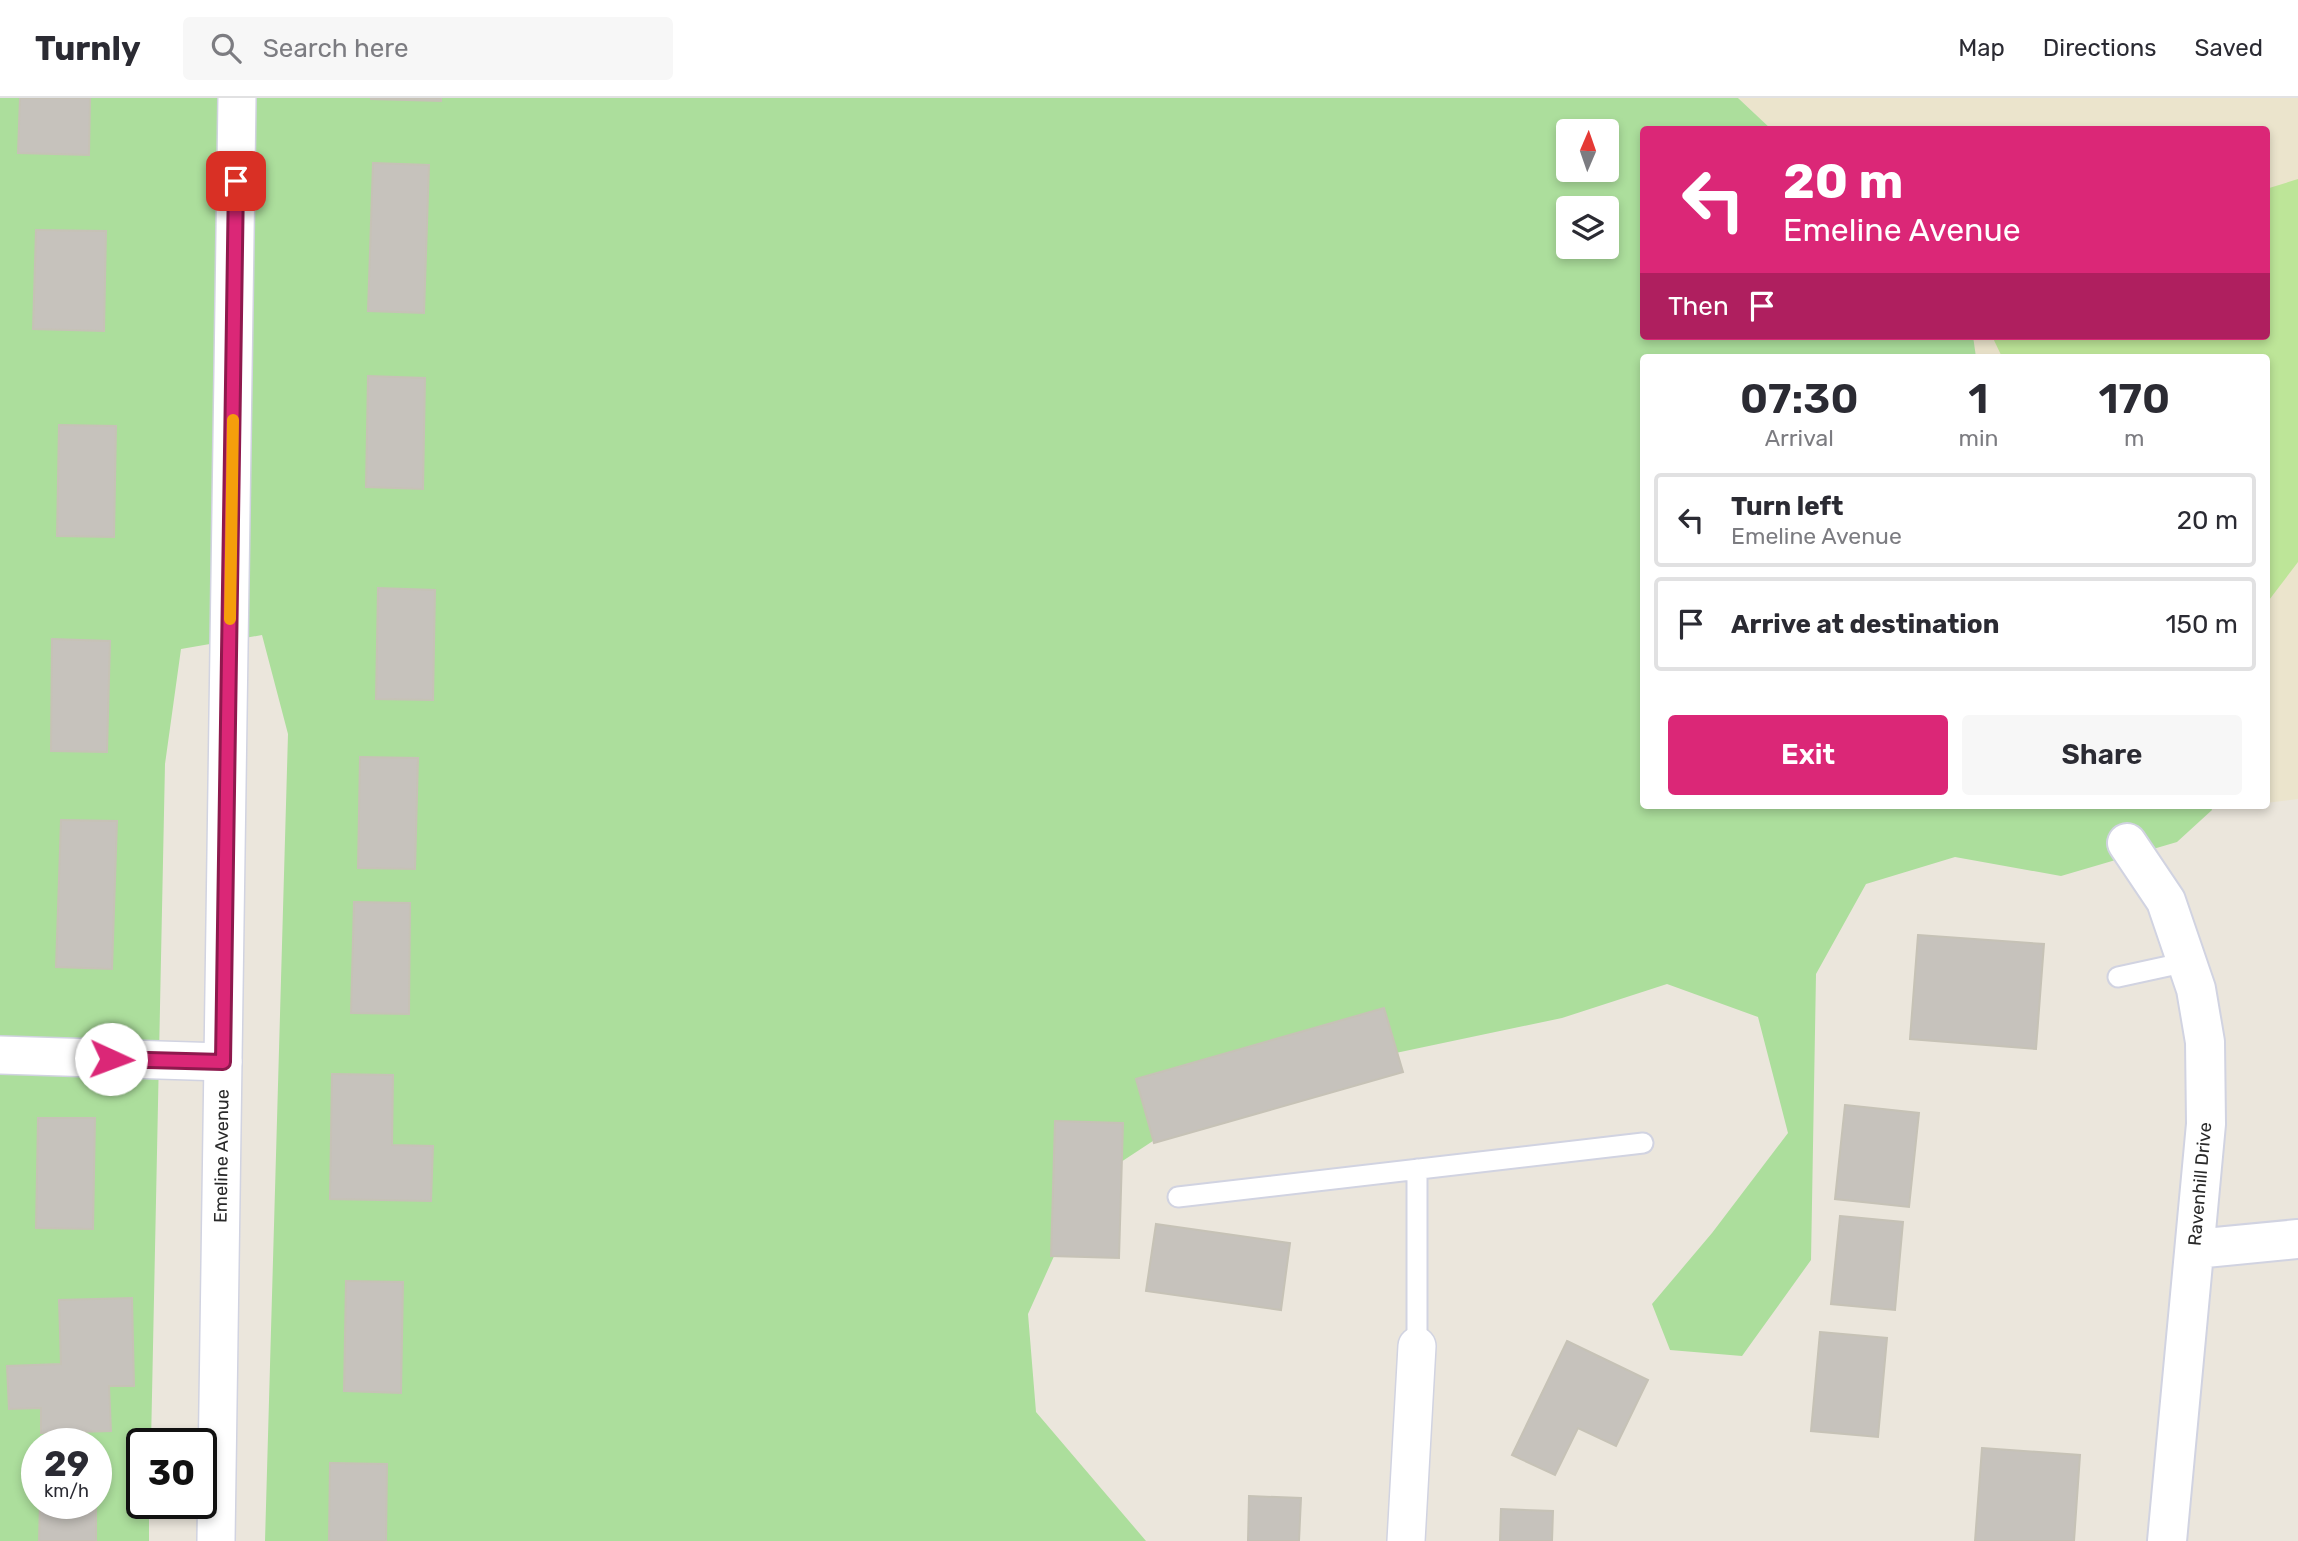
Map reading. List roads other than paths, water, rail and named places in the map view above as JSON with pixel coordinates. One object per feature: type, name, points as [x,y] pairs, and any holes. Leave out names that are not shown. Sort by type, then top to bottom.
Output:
[{"type":"street","name":"Emeline Avenue","points":[[216,1541],[237,98]]},
{"type":"street","name":"Ravenhill Drive","points":[[2127,843],[2166,901],[2196,989],[2205,1042],[2206,1124],[2167,1541]]},
{"type":"street","points":[[0,1055],[223,1062]]},
{"type":"street","points":[[2195,1249],[2298,1239]]},
{"type":"street","points":[[1406,1541],[1417,1346]]},
{"type":"lane","points":[[2118,976],[2187,962]]},
{"type":"lane","points":[[1178,1197],[1643,1143]]},
{"type":"lane","points":[[1417,1169],[1417,1346]]}]
